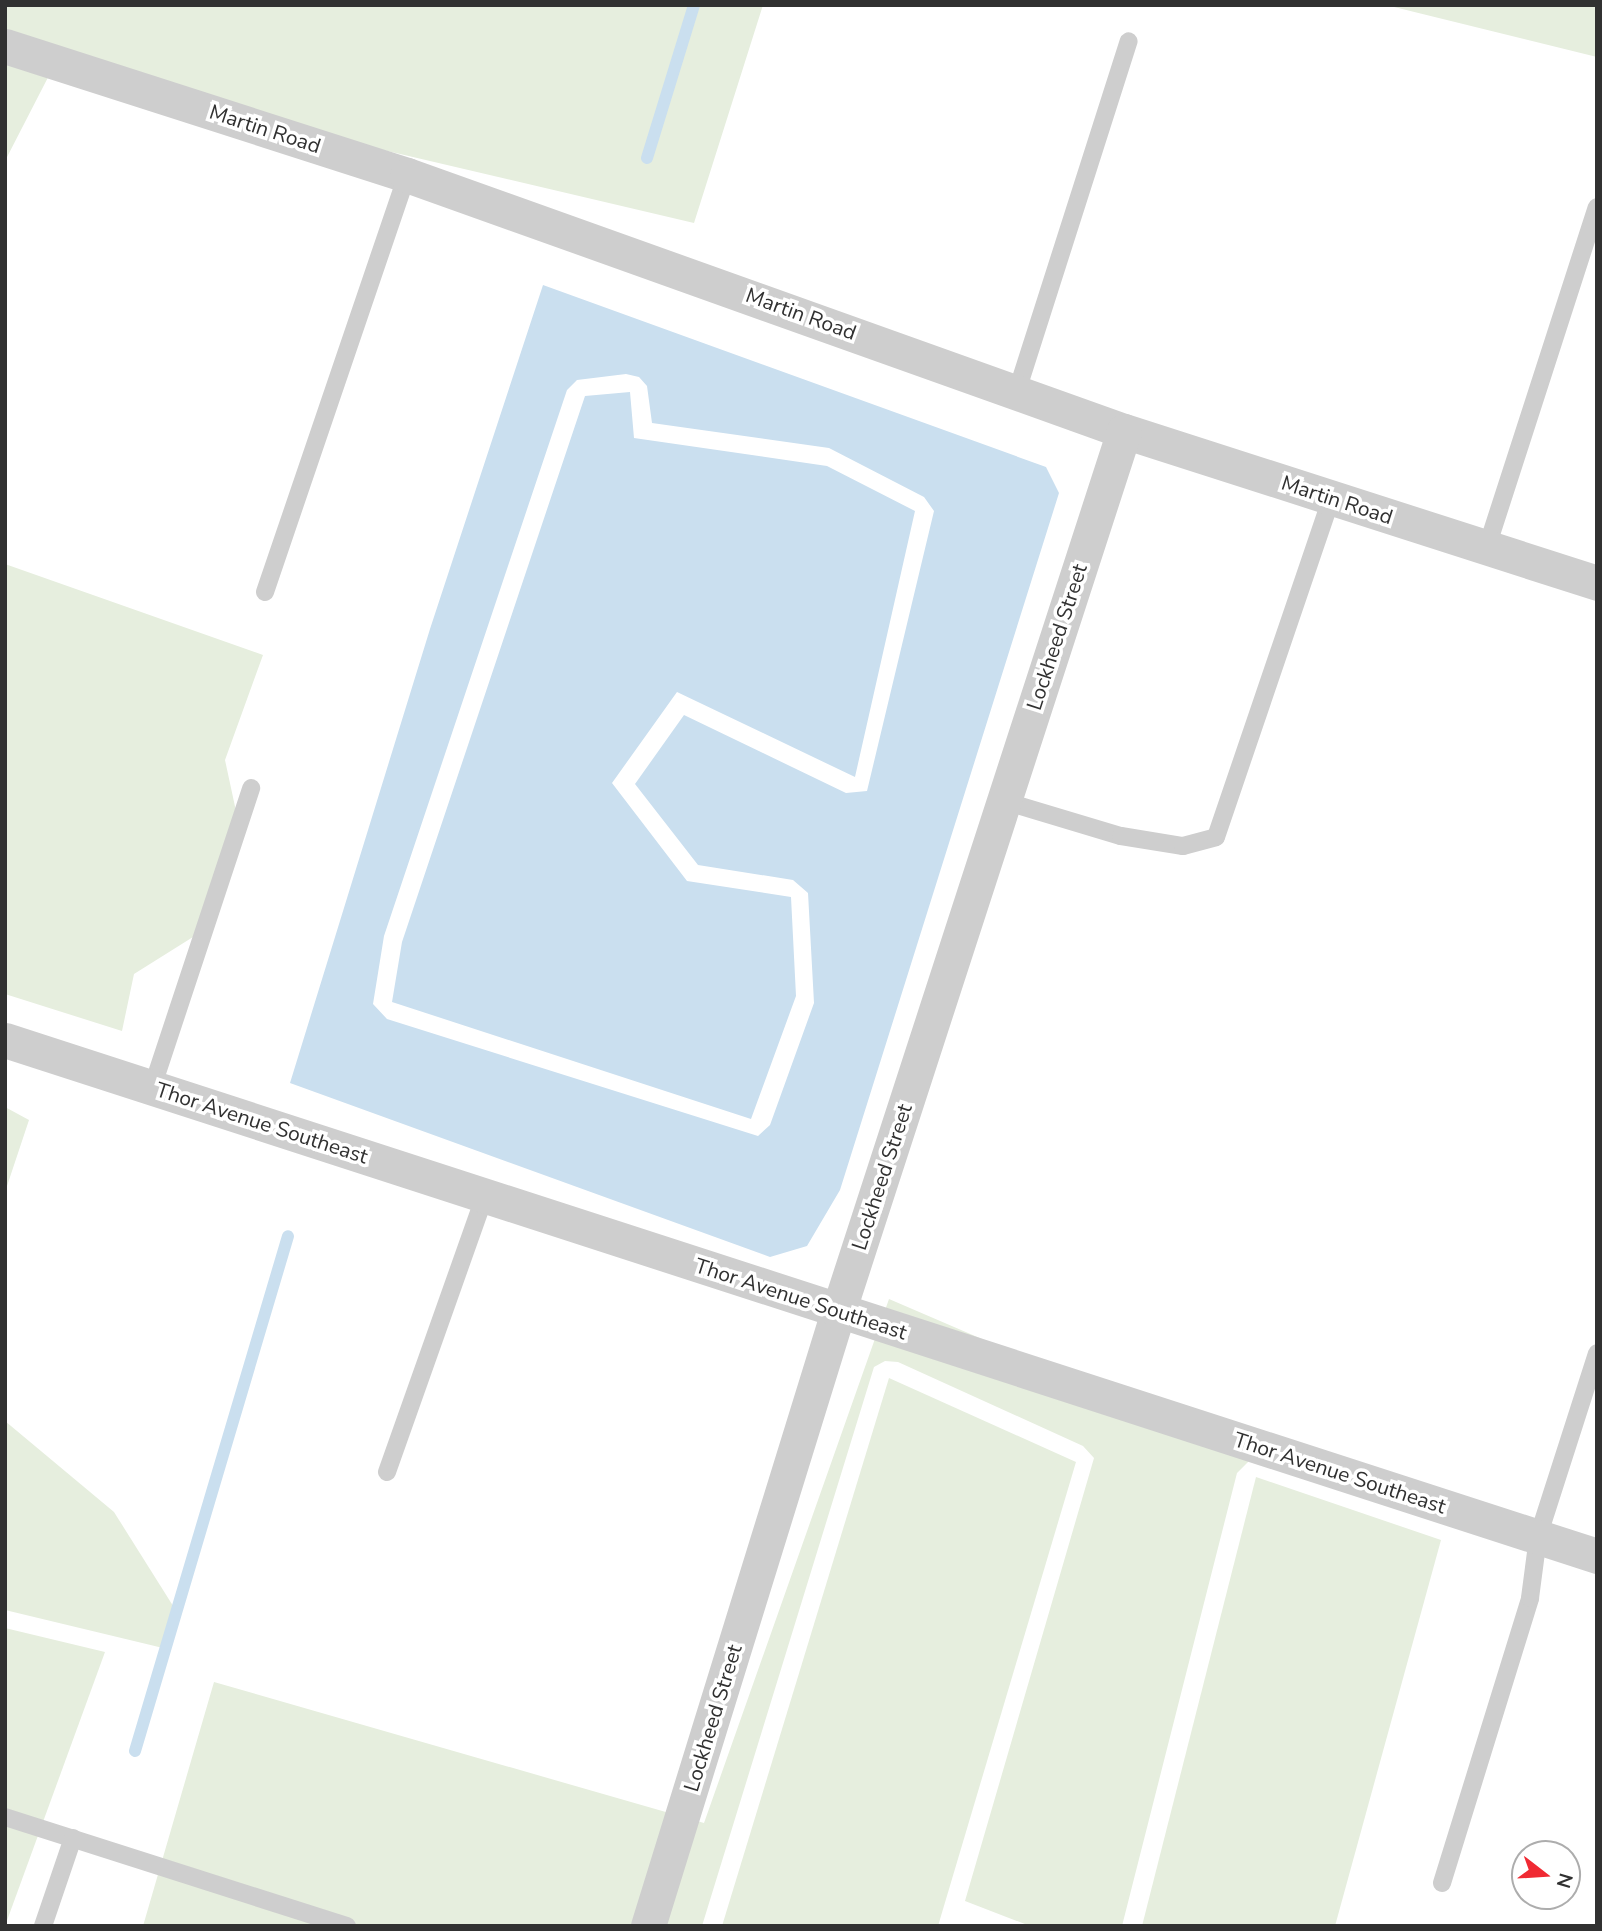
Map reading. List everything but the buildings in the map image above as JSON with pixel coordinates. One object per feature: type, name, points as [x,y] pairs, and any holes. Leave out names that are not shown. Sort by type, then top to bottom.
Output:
[{"type":"street","name":"Martin Road","points":[[5,46],[407,175],[1124,430],[1597,583]]},
{"type":"street","name":"Lockheed Street","points":[[649,1926],[838,1312],[1124,430]]},
{"type":"street","name":"Thor Avenue Southeast","points":[[5,1040],[1597,1556]]},
{"type":"lane","points":[[1017,391],[1129,41]]},
{"type":"lane","points":[[265,592],[407,175]]},
{"type":"lane","points":[[1487,547],[1597,207]]},
{"type":"lane","points":[[1004,801],[1121,836],[1183,846],[1216,837],[1331,499]]},
{"type":"lane","points":[[152,1087],[251,788]]},
{"type":"lane","points":[[387,1472],[485,1196]]},
{"type":"lane","points":[[1442,1883],[1530,1598],[1538,1537],[1597,1353]]},
{"type":"lane","points":[[5,1817],[347,1926]]},
{"type":"lane","points":[[43,1926],[73,1838]]},
{"type":"green space","points":[[5,5],[763,5],[694,223],[366,146],[59,56],[5,161]]},
{"type":"green space","points":[[1386,5],[1597,5],[1597,57]]},
{"type":"green space","points":[[5,564],[263,655],[225,760],[242,839],[193,937],[134,974],[122,1031],[5,994]]},
{"type":"green space","points":[[5,1107],[29,1120],[5,1192]]},
{"type":"green space","points":[[889,1299],[1275,1465],[1249,1461],[1237,1473],[1122,1926],[1030,1926],[965,1901],[1094,1458],[1083,1446],[898,1362],[885,1361],[874,1367],[702,1926],[143,1926],[214,1682],[704,1823]]},
{"type":"green space","points":[[889,1378],[1076,1462],[938,1926],[722,1926]]},
{"type":"green space","points":[[5,1421],[114,1512],[175,1609],[163,1648],[5,1610]]},
{"type":"green space","points":[[1256,1477],[1441,1540],[1335,1926],[1142,1926]]},
{"type":"green space","points":[[5,1628],[105,1652],[5,1926]]},
{"type":"water","points":[[543,285],[1046,467],[1059,493],[840,1190],[807,1246],[770,1257],[290,1083],[430,629]],"holes":[[[626,374],[639,377],[647,386],[652,423],[829,448],[924,497],[934,511],[867,791],[846,793],[684,715],[635,784],[698,865],[793,880],[808,893],[814,1003],[770,1125],[758,1136],[387,1019],[373,1004],[384,936],[567,390],[577,380]]]},
{"type":"water","points":[[630,392],[634,438],[827,466],[915,511],[855,777],[677,692],[612,783],[687,881],[791,897],[796,996],[751,1119],[392,1002],[402,942],[585,396]]},
{"type":"waterway","points":[[647,158],[694,5]]},
{"type":"waterway","points":[[135,1751],[288,1236]]}]
